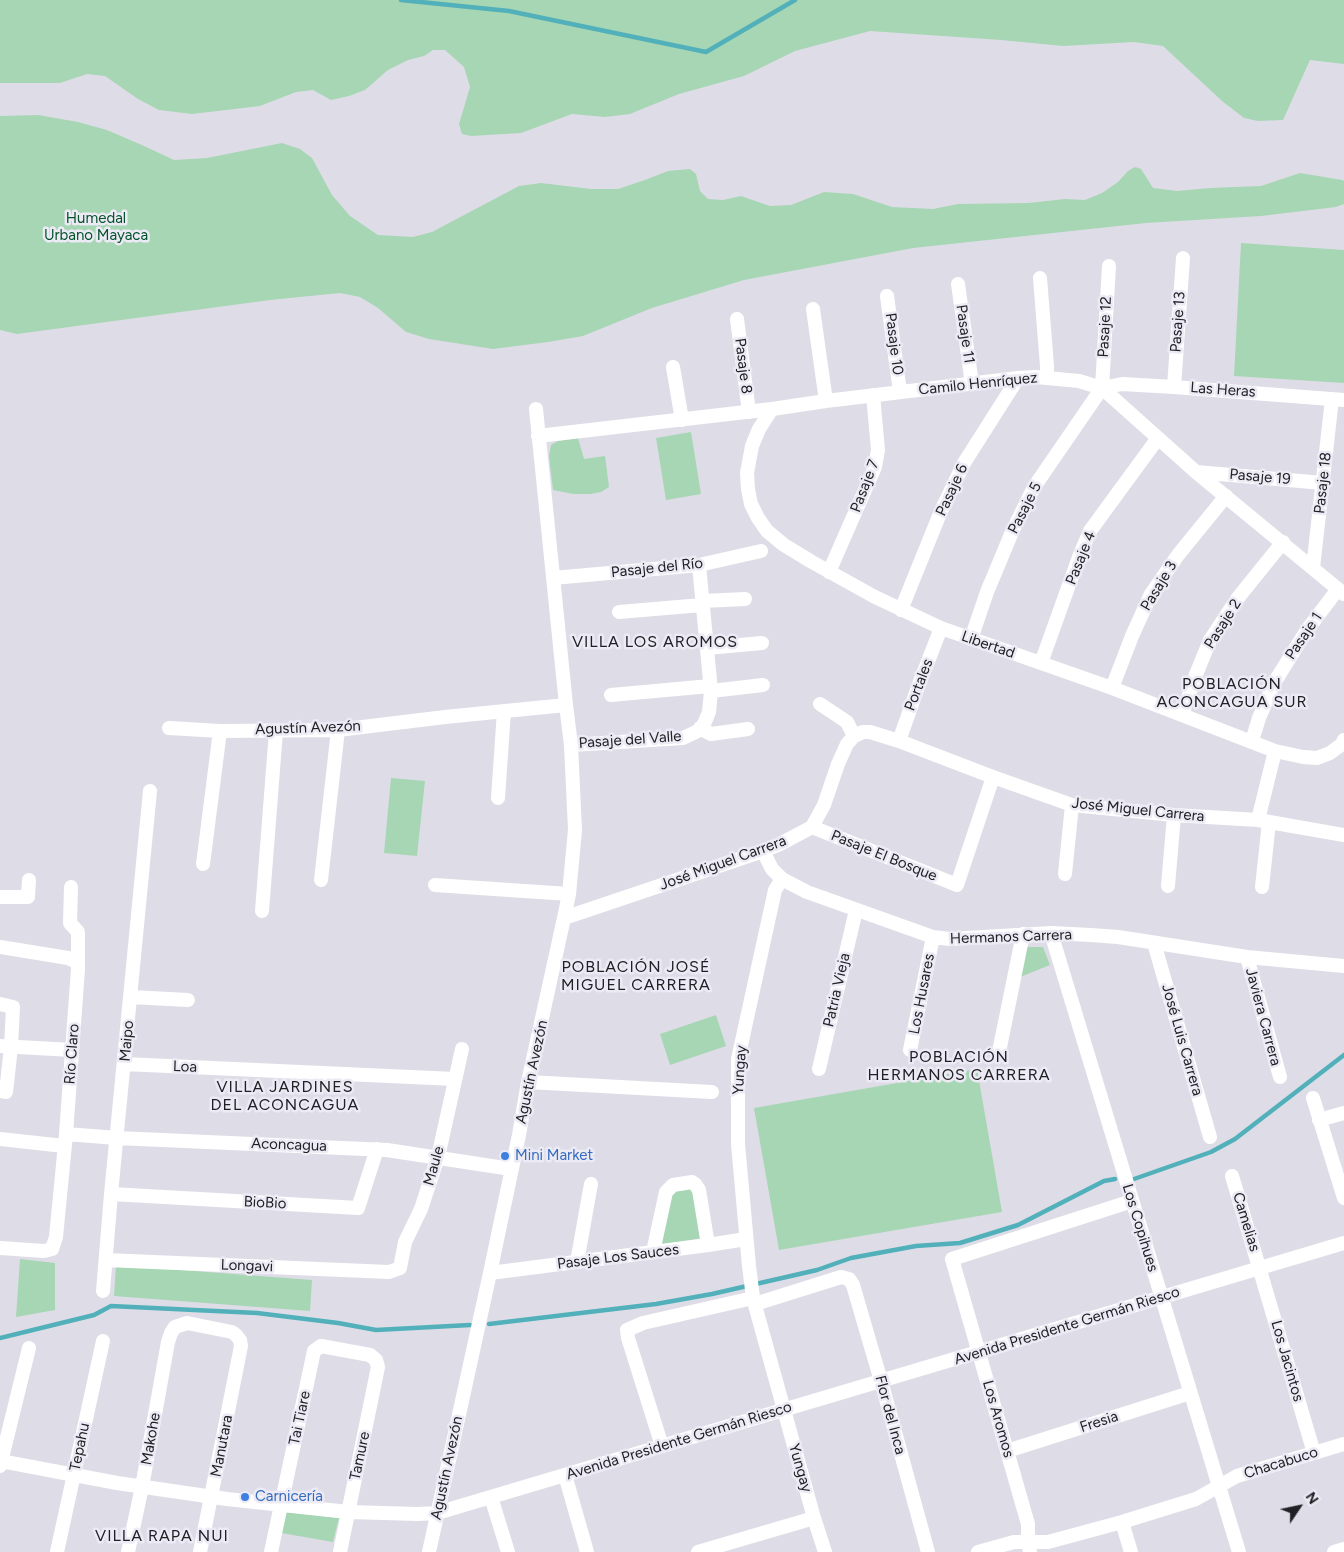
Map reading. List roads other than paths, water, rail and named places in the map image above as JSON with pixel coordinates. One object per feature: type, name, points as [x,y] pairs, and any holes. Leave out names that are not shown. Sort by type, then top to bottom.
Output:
[{"type":"street","name":"Pasaje 13","points":[[1174,387],[1183,258]]},
{"type":"street","name":"Pasaje 12","points":[[1102,388],[1108,266]]},
{"type":"street","points":[[1040,278],[1048,366],[1047,377]]},
{"type":"street","name":"Pasaje 11","points":[[958,284],[972,384]]},
{"type":"street","name":"Pasaje 10","points":[[888,296],[900,392]]},
{"type":"street","points":[[813,309],[826,401]]},
{"type":"street","name":"Pasaje 8","points":[[737,319],[749,412]]},
{"type":"street","points":[[673,367],[682,420]]},
{"type":"street","name":"Camilo Henríquez","points":[[538,436],[1018,378],[1047,377],[1079,380],[1102,388],[1196,472],[1341,591]]},
{"type":"street","name":"Pasaje 6","points":[[901,610],[941,511],[964,463],[1018,378]]},
{"type":"street","name":"Las Heras","points":[[1102,388],[1122,384],[1338,399]]},
{"type":"street","name":"Pasaje 5","points":[[971,639],[990,583],[1034,487],[1102,388]]},
{"type":"street","name":"Pasaje 7","points":[[829,572],[875,467],[878,450],[873,395]]},
{"type":"street","name":"Pasaje 18","points":[[1313,568],[1323,483],[1338,399]]},
{"type":"street","name":"Agustín Avezón","points":[[428,1552],[490,1273],[528,1082],[569,894],[575,830],[571,744],[536,409]]},
{"type":"street","name":"Libertad","points":[[772,409],[759,429],[752,446],[746,473],[752,504],[758,518],[767,531],[784,545],[829,572],[901,610],[941,628],[1112,688],[1275,750],[1303,757],[1317,758],[1330,753],[1342,744],[1344,740]]},
{"type":"street","name":"Pasaje 4","points":[[1041,663],[1090,531],[1158,438]]},
{"type":"street","name":"Pasaje 19","points":[[1196,472],[1323,483]]},
{"type":"street","name":"Pasaje 3","points":[[1112,688],[1151,594],[1184,548],[1226,496]]},
{"type":"street","name":"Pasaje 2","points":[[1182,715],[1210,640],[1237,599],[1282,542]]},
{"type":"street","name":"Pasaje del Río","points":[[553,578],[699,565],[761,551]]},
{"type":"street","name":"Pasaje del Valle","points":[[571,744],[683,738],[698,731],[704,724],[709,712],[711,688],[699,565]]},
{"type":"street","name":"Pasaje 1","points":[[1252,742],[1259,718],[1274,683],[1307,630],[1341,591]]},
{"type":"street","points":[[619,612],[745,599]]},
{"type":"street","name":"Portales","points":[[898,741],[941,628]]},
{"type":"street","points":[[707,648],[762,643]]},
{"type":"street","points":[[611,695],[763,685]]},
{"type":"street","points":[[812,827],[824,805],[847,744],[854,736],[847,722],[820,704]]},
{"type":"street","name":"Agustín Avezón","points":[[169,728],[220,731],[338,730],[566,705]]},
{"type":"street","points":[[498,798],[504,711]]},
{"type":"street","points":[[700,728],[711,734],[748,729]]},
{"type":"street","points":[[321,880],[338,730]]},
{"type":"street","points":[[203,864],[220,731]]},
{"type":"street","points":[[262,912],[276,731]]},
{"type":"street","name":"José Miguel Carrera","points":[[854,736],[863,732],[870,732],[1072,805],[1264,821],[1344,835]]},
{"type":"street","points":[[1262,887],[1264,821],[1275,750]]},
{"type":"street","name":"Pasaje El Bosque","points":[[812,827],[957,885],[993,777]]},
{"type":"street","name":"Maipo","points":[[103,1291],[150,791]]},
{"type":"street","points":[[1065,874],[1072,805]]},
{"type":"street","points":[[1168,886],[1174,815]]},
{"type":"street","name":"José Miguel Carrera","points":[[564,918],[763,851],[812,827]]},
{"type":"street","name":"Hermanos Carrera","points":[[763,851],[772,869],[782,880],[807,892],[933,937],[950,940],[1051,933],[1100,936],[1247,957],[1344,966]]},
{"type":"street","points":[[0,897],[28,897],[29,880]]},
{"type":"street","name":"Yungay","points":[[782,880],[775,890],[738,1059],[738,1144],[746,1238],[754,1301],[825,1552]]},
{"type":"street","points":[[435,885],[569,894]]},
{"type":"street","name":"Río Claro","points":[[0,1248],[44,1252],[52,1249],[56,1237],[78,969],[78,932],[70,923],[71,887]]},
{"type":"street","name":"Patria Vieja","points":[[818,1069],[856,910]]},
{"type":"street","name":"Los Copihues","points":[[1051,933],[1239,1552]]},
{"type":"street","points":[[1000,1047],[1023,934]]},
{"type":"street","name":"Los Husares","points":[[910,1050],[933,937]]},
{"type":"street","name":"José Luis Carrera","points":[[1154,943],[1210,1137]]},
{"type":"street","points":[[0,947],[68,958],[77,962]]},
{"type":"street","name":"Javiera Carrera","points":[[1247,957],[1280,1077]]},
{"type":"street","points":[[131,997],[188,1000]]},
{"type":"street","points":[[0,1004],[13,1007],[6,1047],[6,1092],[0,1091]]},
{"type":"street","points":[[6,1047],[72,1050]]},
{"type":"street","name":"Maule","points":[[389,1272],[400,1268],[405,1242],[421,1209],[438,1157],[462,1049]]},
{"type":"street","name":"Loa","points":[[124,1064],[455,1079]]},
{"type":"street","points":[[528,1082],[712,1092]]},
{"type":"street","points":[[1313,1098],[1344,1198]]},
{"type":"street","points":[[1319,1120],[1344,1113]]},
{"type":"street","name":"Aconcagua","points":[[0,1139],[65,1140],[117,1138],[377,1149],[511,1169]]},
{"type":"street","name":"BioBio","points":[[111,1194],[358,1208],[377,1149]]},
{"type":"street","name":"Camelias","points":[[1232,1176],[1260,1268]]},
{"type":"street","points":[[653,1252],[666,1192],[673,1185],[692,1182],[699,1190],[708,1245]]},
{"type":"street","points":[[577,1262],[591,1184]]},
{"type":"street","name":"Los Aromos","points":[[1029,1546],[1028,1524],[952,1259],[1132,1201]]},
{"type":"street","name":"Pasaje Los Sauces","points":[[490,1273],[708,1245],[746,1238]]},
{"type":"street","name":"Avenida Presidente Germán Riesco","points":[[0,1462],[74,1476],[212,1497],[348,1512],[437,1513],[1344,1244]]},
{"type":"street","name":"Longavi","points":[[106,1260],[389,1272]]},
{"type":"street","name":"Los Jacintos","points":[[1260,1268],[1314,1453]]},
{"type":"street","name":"Flor del Inca","points":[[754,1301],[841,1277],[849,1279],[881,1381],[928,1552]]},
{"type":"street","points":[[662,1446],[628,1338],[628,1330],[643,1323],[754,1301]]},
{"type":"street","name":"Manutara","points":[[175,1327],[187,1323],[232,1332],[240,1340],[241,1346],[200,1552]]},
{"type":"street","name":"Makohe","points":[[128,1552],[142,1487],[168,1342],[170,1333],[175,1327]]},
{"type":"street","name":"Tepahu","points":[[57,1552],[103,1341]]},
{"type":"street","name":"Tai Tiare","points":[[272,1552],[314,1351],[318,1346],[325,1346],[370,1355],[376,1360]]},
{"type":"street","points":[[0,1462],[29,1348]]},
{"type":"street","name":"Tamure","points":[[340,1552],[377,1372],[376,1360]]},
{"type":"street","name":"Fresia","points":[[1007,1451],[1190,1393]]},
{"type":"street","name":"Chacabuco","points":[[978,1552],[1014,1542],[1029,1546],[1122,1522],[1196,1499],[1237,1476],[1344,1444]]},
{"type":"street","points":[[564,1475],[587,1552]]},
{"type":"street","points":[[491,1497],[508,1552]]},
{"type":"street","points":[[698,1552],[814,1518]]},
{"type":"street","points":[[1122,1522],[1131,1552]]},
{"type":"street","points":[[1334,1552],[1344,1549]]},
{"type":"waterway","points":[[401,0],[509,11],[706,52],[795,0]]},
{"type":"waterway","points":[[1134,1179],[1211,1152],[1235,1139],[1344,1055]]},
{"type":"waterway","points":[[489,1324],[656,1304],[712,1294],[817,1270],[851,1258],[916,1246],[960,1243],[1018,1225],[1104,1181],[1115,1179]]},
{"type":"waterway","points":[[0,1338],[94,1315],[111,1306],[257,1313],[338,1323],[376,1330],[470,1325]]},
{"type":"place","name":"Mini Market","points":[[505,1156]]},
{"type":"place","name":"Carnicería","points":[[245,1497]]},
{"type":"district","name":"VILLA LOS AROMOS","points":[[655,642]]},
{"type":"district","name":"POBLACIÓN ACONCAGUA SUR","points":[[1232,693]]},
{"type":"district","name":"POBLACIÓN JOSÉ MIGUEL CARRERA","points":[[636,976]]},
{"type":"district","name":"POBLACIÓN HERMANOS CARRERA","points":[[959,1066]]},
{"type":"district","name":"VILLA JARDINES DEL ACONCAGUA","points":[[285,1096]]},
{"type":"district","name":"VILLA RAPA NUI","points":[[162,1536]]},
{"type":"park label","name":"Humedal Urbano Mayaca","points":[[96,228]]}]
